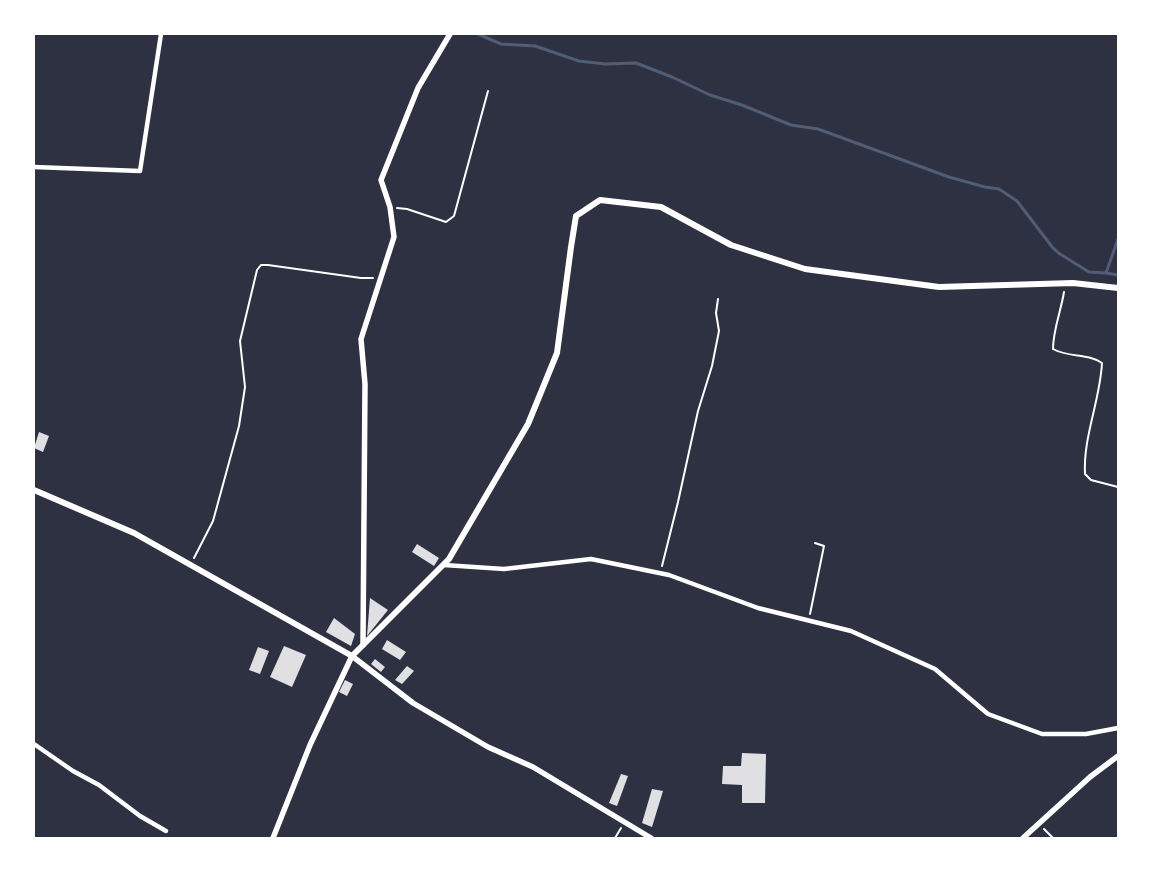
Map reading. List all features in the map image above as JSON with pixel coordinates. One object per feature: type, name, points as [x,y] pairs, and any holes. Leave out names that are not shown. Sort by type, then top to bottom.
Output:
[{"type":"main road","points":[[34,490],[134,533],[352,656],[449,559],[528,424],[557,353],[576,216],[600,200],[661,207],[731,245],[805,269],[939,287],[1065,284],[1118,288]]},
{"type":"street","points":[[34,167],[140,171],[161,34]]},
{"type":"street","points":[[363,645],[365,384],[362,339],[394,237],[390,207],[381,180],[418,88],[450,34]]},
{"type":"street","points":[[444,565],[504,569],[591,559],[660,573],[758,608],[851,631],[935,669],[988,714],[1042,734],[1086,734],[1118,728]]},
{"type":"street","points":[[273,838],[310,745],[352,656],[413,703],[488,747],[533,767],[652,838]]},
{"type":"street","points":[[34,744],[73,771],[99,785],[140,816],[166,831]]},
{"type":"street","points":[[1023,838],[1090,777],[1118,756]]},
{"type":"path","points":[[390,207],[407,209],[446,222],[454,216],[488,91]]},
{"type":"path","points":[[190,565],[213,521],[239,426],[245,387],[240,341],[257,270],[261,265],[268,265],[361,278],[381,278]]},
{"type":"path","points":[[1065,284],[1061,312],[1053,340],[1053,349],[1062,354],[1095,358],[1102,363],[1084,463],[1084,474],[1091,480],[1118,487]]},
{"type":"path","points":[[660,573],[698,411],[712,366],[719,331],[716,313],[718,299]]},
{"type":"path","points":[[808,621],[824,546],[815,543]]},
{"type":"path","points":[[615,838],[625,822]]},
{"type":"path","points":[[1039,823],[1053,838]]},
{"type":"building","points":[[39,432],[49,436],[43,452],[34,448]]},
{"type":"building","points":[[417,544],[439,558],[434,566],[412,552]]},
{"type":"building","points":[[370,598],[388,610],[367,636]]},
{"type":"building","points":[[334,618],[355,634],[351,646],[326,632]]},
{"type":"building","points":[[387,640],[406,652],[400,660],[382,649]]},
{"type":"building","points":[[284,646],[306,655],[292,687],[270,677]]},
{"type":"building","points":[[258,647],[269,651],[260,674],[249,670]]},
{"type":"building","points":[[375,659],[385,667],[381,672],[371,664]]},
{"type":"building","points":[[407,666],[414,671],[402,684],[395,680]]},
{"type":"building","points":[[345,680],[353,684],[347,696],[339,692]]},
{"type":"building","points":[[742,753],[766,754],[765,803],[742,803],[742,785],[722,784],[723,766],[741,766]]},
{"type":"building","points":[[621,774],[628,776],[617,806],[609,803]]},
{"type":"building","points":[[652,789],[663,791],[652,827],[642,823]]},
{"type":"waterway","points":[[478,34],[501,44],[535,46],[579,61],[605,64],[636,63],[710,95],[742,105],[791,125],[818,129],[949,177],[999,189],[1017,201],[1053,248],[1089,272],[1106,273],[1118,239]]},
{"type":"waterway","points":[[1106,273],[1118,275]]}]
